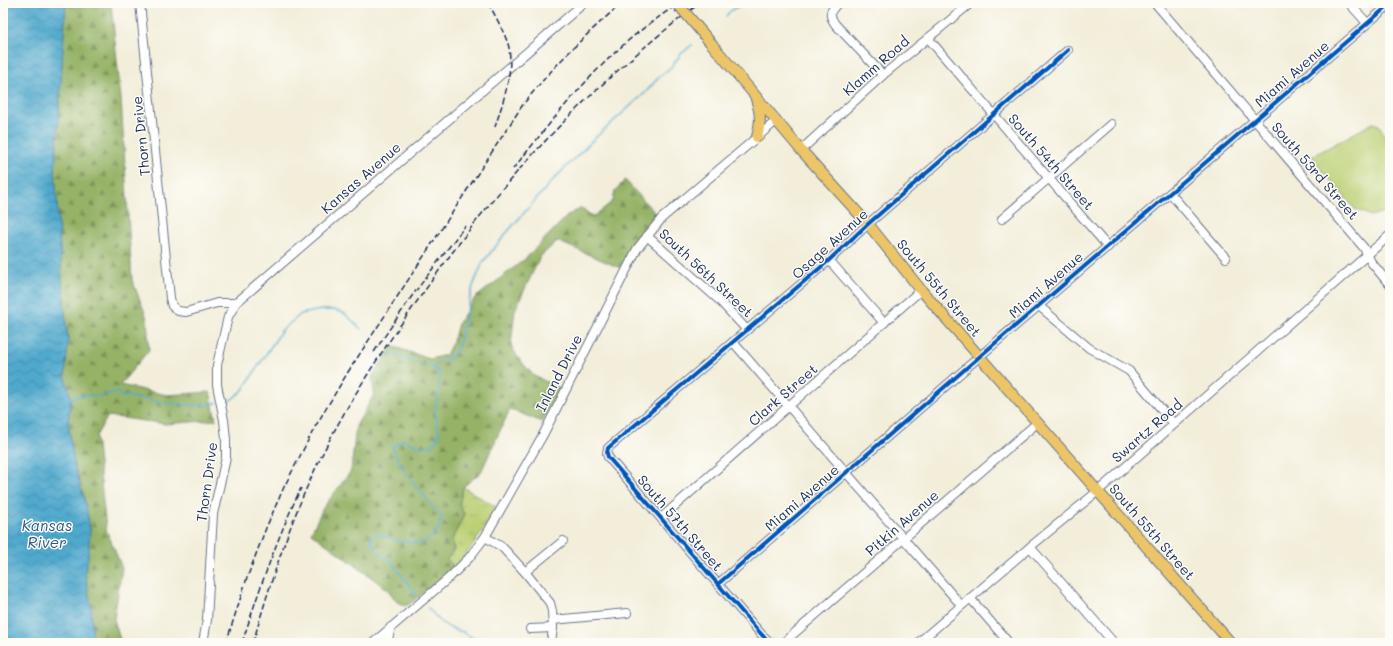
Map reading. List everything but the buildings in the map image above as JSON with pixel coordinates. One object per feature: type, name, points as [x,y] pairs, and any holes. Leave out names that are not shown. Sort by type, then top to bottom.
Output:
[{"type":"main road","name":"South 55th Street","points":[[677,3],[801,150],[868,224],[921,290],[1037,424],[1098,491],[1231,643]]},
{"type":"main road","points":[[754,94],[761,117],[757,137]]},
{"type":"street","name":"Thorn Drive","points":[[140,3],[172,306],[178,311],[186,312],[217,303],[236,304],[228,317],[217,365],[217,385],[224,420],[226,458],[213,514],[207,620],[203,643]]},
{"type":"street","name":"Kansas Avenue","points":[[236,304],[584,3]]},
{"type":"street","points":[[838,3],[832,9],[830,14],[835,24],[883,75]]},
{"type":"street","name":"South 53rd Street","points":[[1155,3],[1364,248],[1371,262],[1390,285]]},
{"type":"street","points":[[1349,3],[1367,23]]},
{"type":"street","name":"Klamm Road","points":[[801,150],[883,75],[967,4]]},
{"type":"street","name":"Miami Avenue","points":[[718,584],[979,357],[1390,4]]},
{"type":"street","name":"South 54th Street","points":[[928,38],[1108,247]]},
{"type":"street","name":"Osage Avenue","points":[[607,453],[608,448],[829,260],[868,224],[994,116],[1068,50]]},
{"type":"street","name":"Inland Drive","points":[[373,643],[450,577],[469,558],[485,537],[544,433],[634,255],[647,236],[662,218],[776,121]]},
{"type":"street","points":[[1002,219],[1111,124]]},
{"type":"street","points":[[1170,193],[1226,258]]},
{"type":"street","name":"Swartz Road","points":[[918,643],[1098,491],[1390,235]]},
{"type":"street","name":"South 56th Street","points":[[647,236],[719,300],[747,330]]},
{"type":"street","points":[[829,260],[884,323]]},
{"type":"street","name":"Clark Street","points":[[661,518],[921,290]]},
{"type":"street","points":[[1039,306],[1089,348],[1129,371],[1174,424]]},
{"type":"street","points":[[733,342],[962,605]]},
{"type":"street","name":"Pitkin Avenue","points":[[783,643],[1037,424]]},
{"type":"street","name":"South 57th Street","points":[[607,453],[608,457],[762,635],[771,643]]},
{"type":"street","points":[[485,537],[502,547],[550,603],[553,624],[551,643]]},
{"type":"street","points":[[525,572],[563,540]]},
{"type":"street","points":[[1030,547],[1114,643]]},
{"type":"street","points":[[970,598],[1009,643]]},
{"type":"street","points":[[530,628],[627,613]]},
{"type":"street","points":[[387,643],[391,627]]},
{"type":"green space","points":[[66,3],[111,3],[121,98],[132,280],[147,318],[149,350],[120,385],[167,395],[210,392],[216,420],[166,424],[108,416],[96,436],[106,529],[122,568],[114,619],[121,643],[93,643],[91,606],[85,573],[90,529],[86,505],[74,464],[68,423],[71,398],[65,376],[68,341],[62,282],[55,170]]},
{"type":"green space","points":[[1373,123],[1379,125],[1390,146],[1390,207],[1387,211],[1371,216],[1355,209],[1311,157]]},
{"type":"green space","points":[[625,180],[656,214],[642,231],[620,268],[557,241],[540,257],[515,310],[511,345],[518,358],[534,376],[560,388],[542,422],[510,409],[481,472],[463,487],[459,505],[464,514],[452,540],[454,549],[447,559],[454,567],[411,603],[405,606],[397,602],[387,589],[311,533],[323,508],[351,471],[356,426],[374,395],[372,376],[392,346],[430,359],[446,355],[453,341],[458,324],[475,298],[525,259],[568,215],[582,208],[593,217],[613,201],[615,191]]},
{"type":"green space","points":[[463,487],[496,507],[477,539],[454,567],[447,559],[454,550],[452,540],[464,514],[459,505]]},
{"type":"water","name":"Kansas River","points":[[3,3],[66,3],[55,170],[62,282],[68,341],[65,376],[71,398],[68,423],[74,464],[86,505],[90,529],[85,573],[91,606],[93,643],[3,643]]},
{"type":"waterway","points":[[726,16],[734,9],[750,3]]},
{"type":"waterway","points":[[433,367],[443,360],[451,358],[458,347],[473,286],[483,262],[553,180],[596,137],[646,92],[658,78],[671,67],[681,54],[692,45]]},
{"type":"waterway","points":[[222,402],[231,400],[242,391],[282,330],[301,314],[321,310],[335,310],[344,313],[361,329]]},
{"type":"waterway","points":[[390,354],[433,367],[440,374],[435,412],[439,436],[432,446],[421,447],[403,440],[392,446],[407,475],[442,517],[438,530],[424,543],[396,541],[378,534],[370,539],[377,551],[391,561],[416,594]]},
{"type":"waterway","points":[[70,398],[84,395],[101,396],[118,392],[122,397],[127,396],[172,404],[194,405],[217,403]]},
{"type":"waterway","points":[[428,608],[441,622],[450,628],[463,632],[474,639],[474,643]]},
{"type":"railway","points":[[488,3],[506,38],[510,58],[510,68],[506,88],[495,127]]},
{"type":"railway","points":[[226,643],[247,578],[266,528],[284,487],[315,427],[348,372],[522,106],[569,52],[622,3]]},
{"type":"railway","points":[[513,169],[564,106],[591,76],[634,36],[679,3]]},
{"type":"railway","points":[[675,12],[688,3]]},
{"type":"railway","points":[[253,643],[282,550],[320,459],[353,398],[405,319],[474,224],[498,194],[554,132],[600,86],[649,43],[700,3]]},
{"type":"railway","points":[[374,352],[412,296],[465,226]]},
{"type":"railway","points":[[242,643],[269,564],[301,488]]},
{"type":"cycle path","points":[[718,584],[979,357],[1390,4]]},
{"type":"cycle path","points":[[771,643],[762,635],[608,457],[608,448],[827,262],[868,224],[1068,50]]}]
